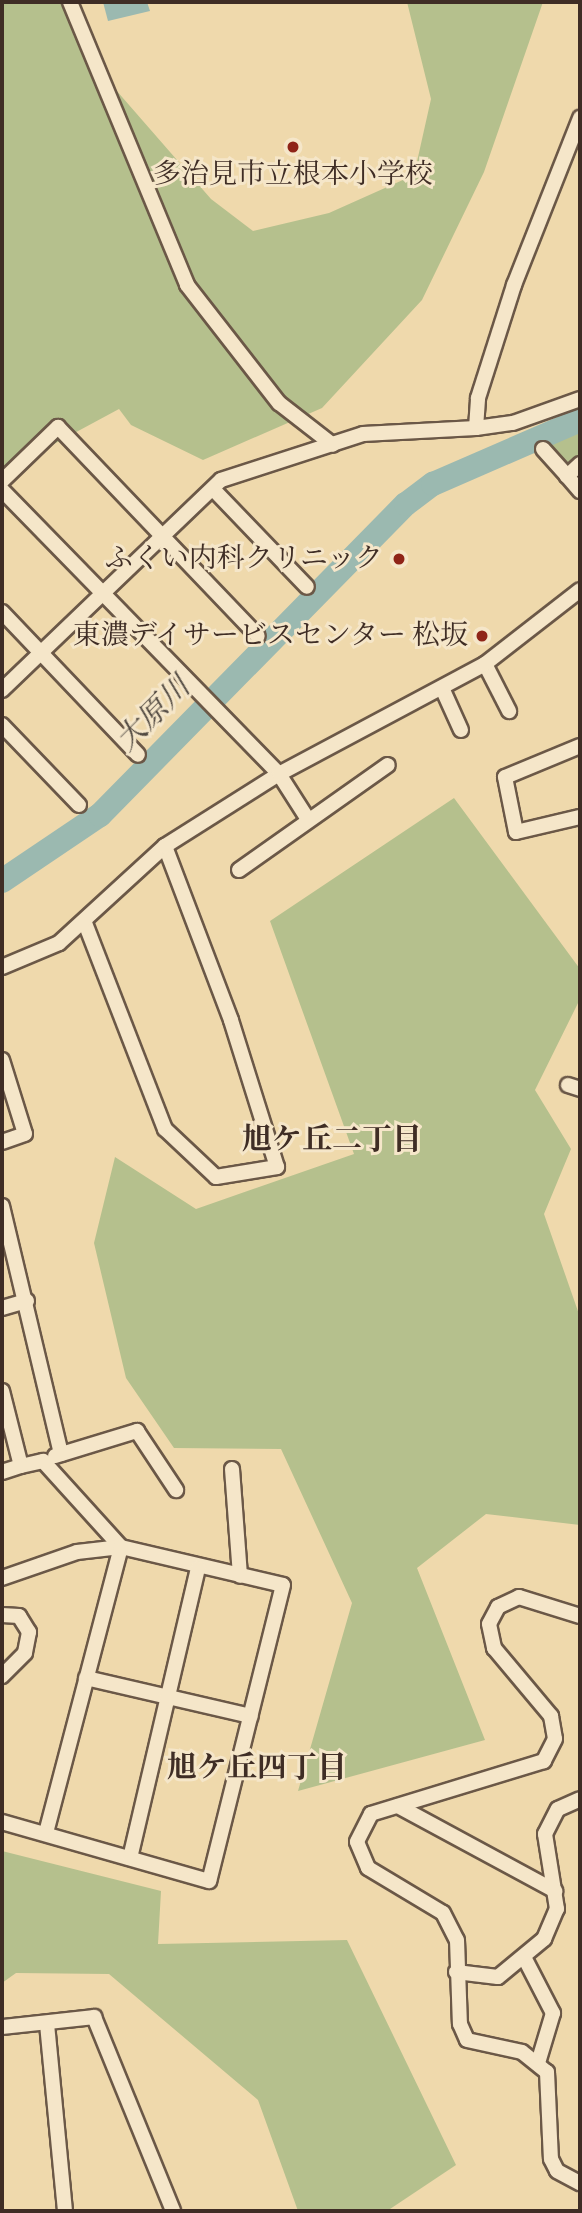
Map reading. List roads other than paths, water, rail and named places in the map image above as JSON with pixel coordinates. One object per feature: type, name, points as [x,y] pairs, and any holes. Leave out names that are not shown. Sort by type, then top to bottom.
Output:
[{"type":"street","points":[[70,2],[187,285],[279,403],[333,445]]},
{"type":"street","points":[[476,428],[478,398],[514,285],[580,118]]},
{"type":"street","points":[[2,690],[214,490],[221,480],[363,433],[476,428],[513,423],[580,399]]},
{"type":"street","points":[[2,481],[58,427],[258,636]]},
{"type":"street","points":[[543,449],[580,491]]},
{"type":"street","points":[[567,476],[580,464]]},
{"type":"street","points":[[2,490],[279,774],[307,818]]},
{"type":"street","points":[[214,490],[307,587]]},
{"type":"street","points":[[3,962],[59,943],[85,923],[165,846],[279,774],[485,664],[580,590]]},
{"type":"street","points":[[2,612],[138,755]]},
{"type":"street","points":[[485,664],[509,711]]},
{"type":"street","points":[[442,688],[461,730]]},
{"type":"street","points":[[2,725],[79,805]]},
{"type":"street","points":[[580,746],[505,777],[516,832],[580,817]]},
{"type":"street","points":[[239,870],[307,818],[388,765]]},
{"type":"street","points":[[85,923],[165,1129],[216,1177],[277,1167],[231,1020],[165,846]]},
{"type":"street","points":[[2,1060],[25,1134],[2,1142]]},
{"type":"street","points":[[2,1206],[27,1301],[61,1454]]},
{"type":"street","points":[[2,1308],[27,1301]]},
{"type":"street","points":[[2,1391],[21,1466]]},
{"type":"street","points":[[2,1472],[137,1431],[176,1490]]},
{"type":"street","points":[[43,1461],[121,1547]]},
{"type":"street","points":[[232,1469],[240,1576]]},
{"type":"street","points":[[46,1833],[121,1547]]},
{"type":"street","points":[[2,1578],[77,1552],[121,1547],[283,1585],[209,1881],[2,1822]]},
{"type":"street","points":[[130,1858],[198,1567]]},
{"type":"street","points":[[579,1617],[519,1597],[498,1607],[489,1624],[494,1648],[551,1716],[555,1739],[544,1761],[398,1806],[365,1820],[357,1842],[360,1861],[443,1913],[457,1940],[456,1972],[467,2040],[522,2052],[538,2063],[550,2079],[551,2160],[557,2171],[580,2183]]},
{"type":"street","points":[[2,1615],[19,1616],[29,1632],[25,1653],[3,1670]]},
{"type":"street","points":[[86,1678],[251,1716]]},
{"type":"street","points":[[456,1972],[498,1977],[525,1959],[553,1922],[555,1891],[545,1834],[558,1809],[580,1799]]},
{"type":"street","points":[[398,1806],[555,1891]]},
{"type":"street","points":[[525,1959],[553,2013],[538,2063]]},
{"type":"street","points":[[2,2027],[94,2017],[173,2211]]},
{"type":"street","points":[[47,2024],[65,2211]]},
{"type":"water","points":[[103,2],[147,2],[150,11],[108,21]]},
{"type":"waterway","name":"大原川","points":[[2,881],[100,815],[406,504],[433,484],[580,420]]},
{"type":"place","name":"多治見市立根本小学校","points":[[293,147]]},
{"type":"place","name":"ふくい内科クリニック","points":[[399,559]]},
{"type":"place","name":"東濃デイサービスセンター 松坂","points":[[482,636]]},
{"type":"district","name":"旭ケ丘二丁目","points":[[332,1141]]},
{"type":"district","name":"旭ケ丘四丁目","points":[[257,1769]]}]
